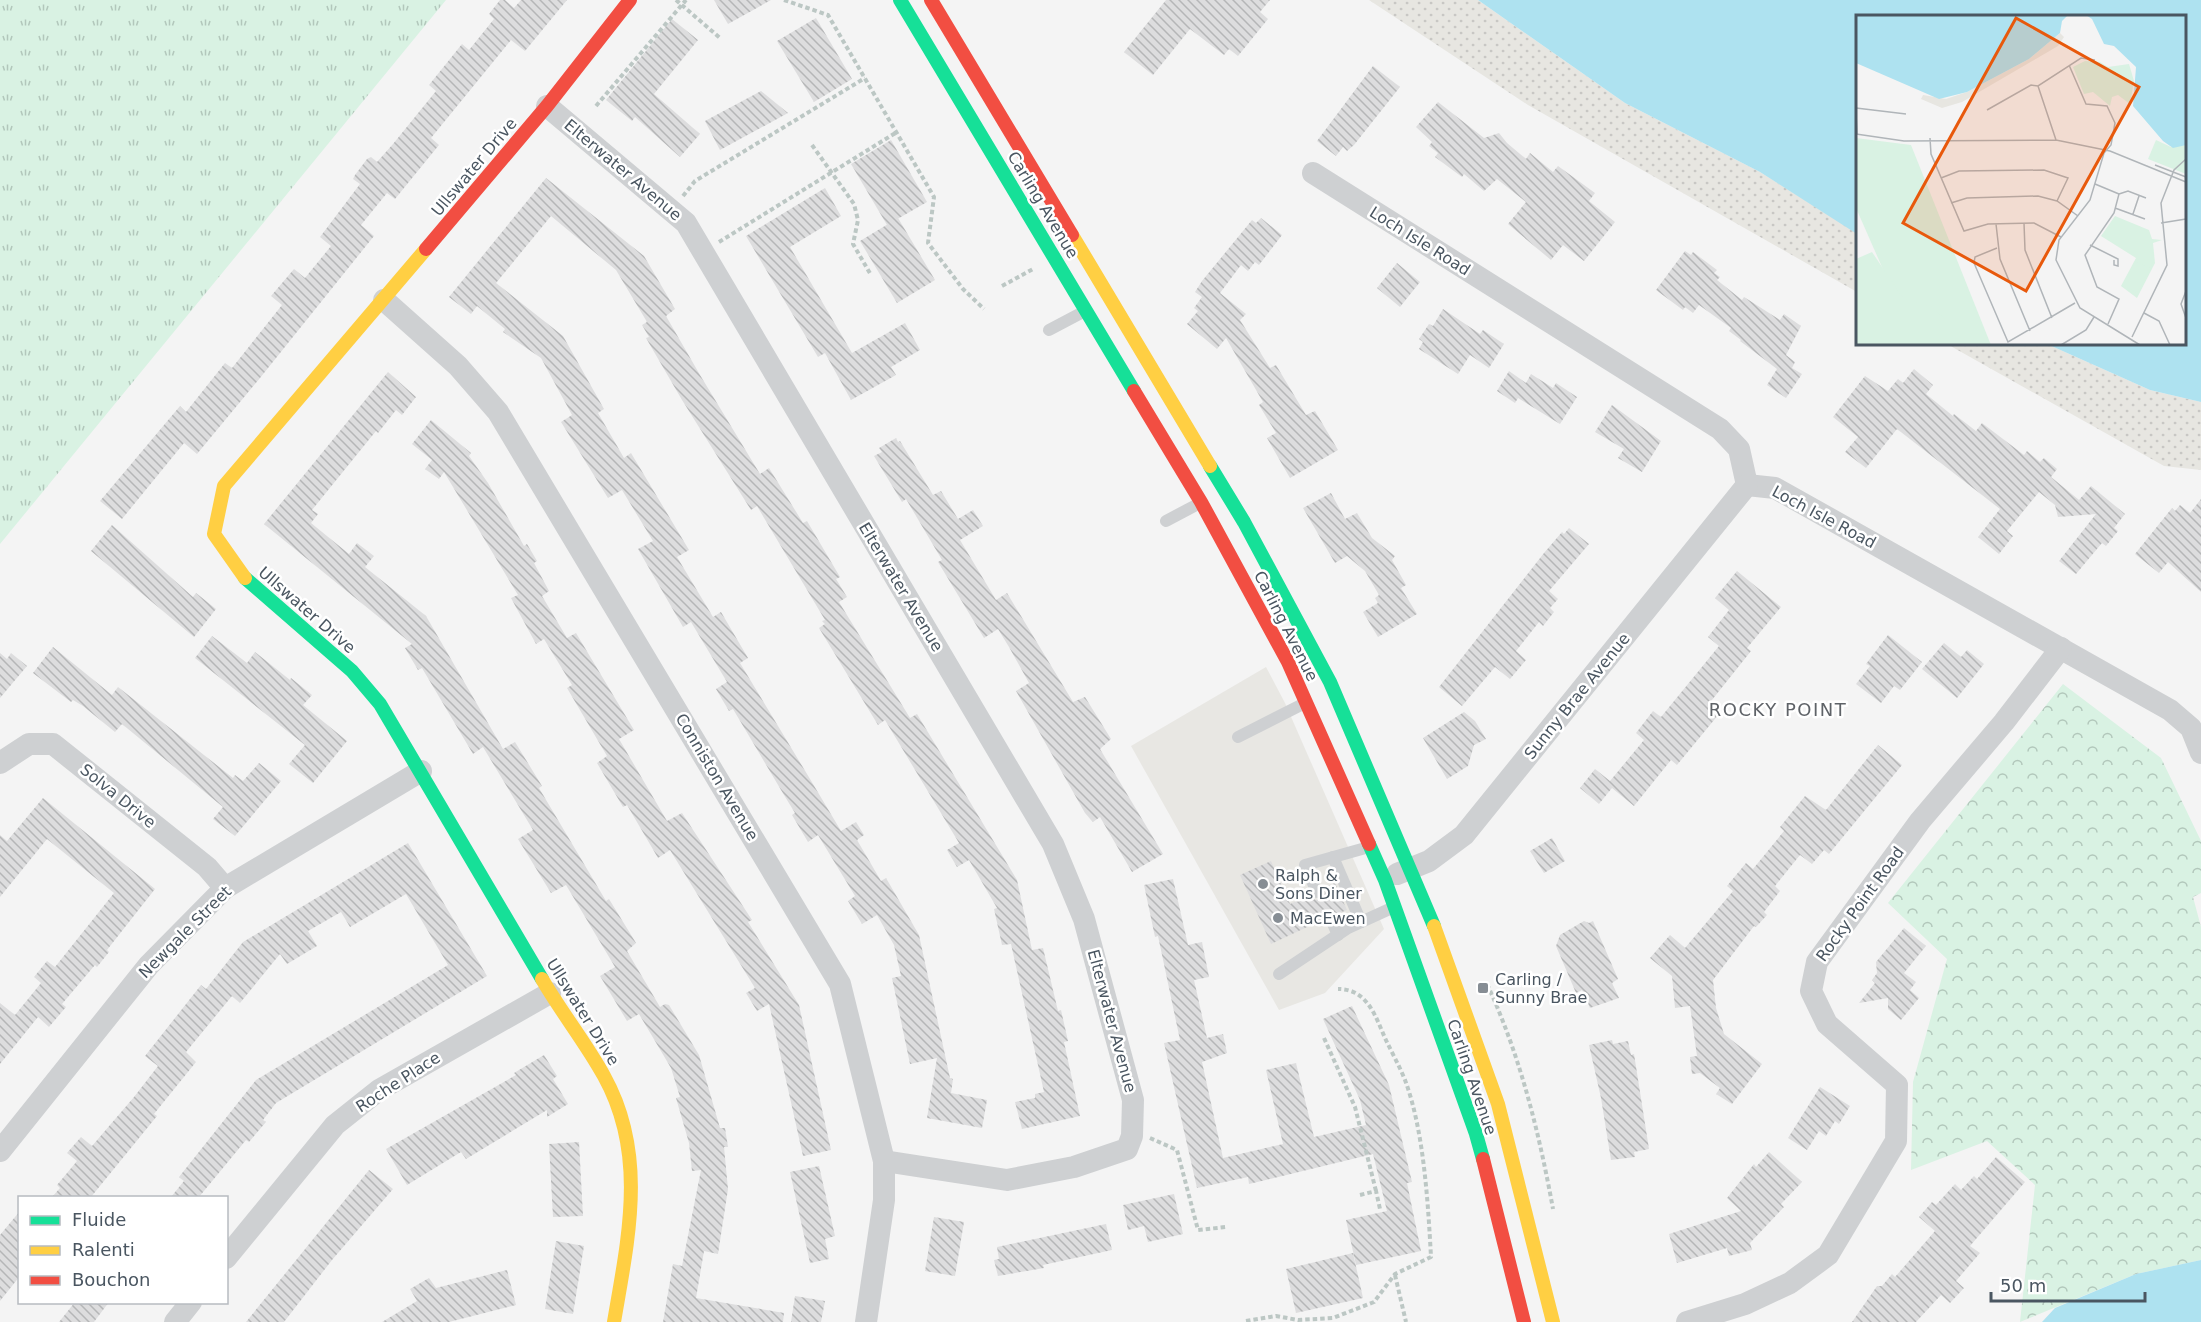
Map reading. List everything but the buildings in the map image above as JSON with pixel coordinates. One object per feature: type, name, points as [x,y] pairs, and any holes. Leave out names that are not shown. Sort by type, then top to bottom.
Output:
[{"type":"main road","name":"Ullswater Drive","points":[[614,1322],[632,1217],[632,1172],[622,1120],[605,1077],[550,993],[380,704],[352,670],[240,573],[214,534],[224,486],[547,106],[630,0]]},
{"type":"main road","name":"Carling Avenue","points":[[900,0],[1201,502],[1288,662],[1395,907],[1476,1134],[1524,1322]]},
{"type":"main road","name":"Carling Avenue","points":[[931,0],[996,105],[1278,584],[1330,682],[1412,868],[1461,995],[1498,1104],[1553,1322]]},
{"type":"street","name":"Elterwater Avenue","points":[[547,106],[686,223],[1053,844],[1084,919],[1133,1100],[1132,1136]]},
{"type":"street","name":"Loch Isle Road","points":[[1313,173],[1720,429],[1739,449],[1747,485],[1775,488],[2170,710],[2191,728],[2201,753]]},
{"type":"street","name":"Conniston Avenue","points":[[384,300],[458,366],[498,412],[840,984],[884,1161],[884,1200],[866,1322]]},
{"type":"street","name":"Sunny Brae Avenue","points":[[1385,880],[1429,861],[1464,835],[1747,485]]},
{"type":"street","name":"Rocky Point Road","points":[[1687,1322],[1745,1304],[1790,1283],[1828,1256],[1896,1141],[1897,1085],[1827,1024],[1811,991],[1817,962],[1920,821],[2004,722],[2061,648]]},
{"type":"street","name":"Solva Drive","points":[[0,764],[29,744],[53,744],[207,867],[225,888]]},
{"type":"street","name":"Newgale Street","points":[[0,1151],[149,965],[225,888],[421,771]]},
{"type":"street","name":"Roche Place","points":[[228,1256],[335,1125],[379,1090],[550,993]]},
{"type":"street","points":[[884,1161],[1007,1180],[1074,1167],[1127,1149],[1132,1136]]},
{"type":"street","points":[[175,1322],[189,1304]]},
{"type":"lane","points":[[1049,330],[1087,310]]},
{"type":"lane","points":[[1166,521],[1201,502]]},
{"type":"lane","points":[[1238,737],[1306,702]]},
{"type":"lane","points":[[1317,892],[1305,865],[1370,847]]},
{"type":"lane","points":[[1333,857],[1361,922]]},
{"type":"lane","points":[[1279,974],[1338,935],[1395,907]]},
{"type":"lane","points":[[1330,917],[1338,935]]},
{"type":"path","points":[[676,0],[720,38]]},
{"type":"path","points":[[596,106],[686,0]]},
{"type":"path","points":[[784,0],[828,15],[934,197],[928,243],[963,289],[984,309]]},
{"type":"path","points":[[672,211],[695,181],[865,78]]},
{"type":"path","points":[[703,252],[897,132]]},
{"type":"path","points":[[812,145],[854,204],[858,220],[853,244],[871,275]]},
{"type":"path","points":[[1002,286],[1034,268]]},
{"type":"path","points":[[1246,1321],[1276,1316],[1298,1320],[1333,1320],[1374,1302],[1395,1274],[1431,1257],[1428,1203],[1415,1120],[1405,1080],[1368,1001],[1348,989],[1338,989]]},
{"type":"path","points":[[1324,1038],[1355,1107],[1380,1209]]},
{"type":"path","points":[[1132,1136],[1152,1139],[1177,1150],[1198,1230],[1226,1227]]},
{"type":"path","points":[[1360,1195],[1376,1191]]},
{"type":"path","points":[[1395,1274],[1406,1322]]},
{"type":"shaded area","points":[[1266,667],[1285,703],[1384,929],[1325,993],[1279,1010],[1131,746]]},
{"type":"green space","points":[[0,0],[446,0],[0,544]]},
{"type":"green space","points":[[2063,684],[2161,758],[2201,841],[2201,893],[2193,897],[2201,927],[2201,1260],[2136,1274],[2020,1322],[2035,1185],[1987,1141],[1911,1170],[1913,1082],[1947,959],[1888,903]]},
{"type":"sand","points":[[1369,0],[1478,0],[1625,103],[1760,172],[1851,229],[1856,233],[1856,291],[1528,105]]},
{"type":"sand","points":[[1949,345],[2049,345],[2150,390],[2201,402],[2201,470],[2164,466]]},
{"type":"water","points":[[1478,0],[2201,0],[2201,402],[2150,390],[2049,345],[2186,345],[2186,15],[1856,15],[1856,233],[1760,172],[1625,103]]},
{"type":"water","points":[[2201,1260],[2201,1322],[2042,1322],[2055,1308],[2136,1274]]},
{"type":"traffic: fast","points":[[900,0],[1134,391]]},
{"type":"traffic: fast","points":[[1210,466],[1244,522],[1330,682],[1434,926]]},
{"type":"traffic: fast","points":[[245,578],[352,671],[380,704],[542,979]]},
{"type":"traffic: fast","points":[[1369,844],[1385,880],[1483,1159]]},
{"type":"traffic: slow","points":[[1072,235],[1210,466]]},
{"type":"traffic: slow","points":[[245,578],[214,534],[224,486],[426,249]]},
{"type":"traffic: slow","points":[[1434,926],[1498,1104],[1553,1322]]},
{"type":"traffic: slow","points":[[542,979],[604,1076],[618,1106],[626,1136],[631,1198],[625,1260],[614,1322]]},
{"type":"traffic: jam","points":[[426,249],[547,106],[630,0]]},
{"type":"traffic: jam","points":[[931,0],[1072,235]]},
{"type":"traffic: jam","points":[[1134,391],[1201,502],[1288,662],[1369,844]]},
{"type":"traffic: jam","points":[[1483,1159],[1524,1322]]},
{"type":"place","name":"Ralph & Sons Diner","points":[[1263,884]]},
{"type":"place","name":"MacEwen","points":[[1278,918]]},
{"type":"place","name":"Carling / Sunny Brae","points":[[1483,988]]},
{"type":"district","name":"ROCKY POINT","points":[[1778,709]]}]
